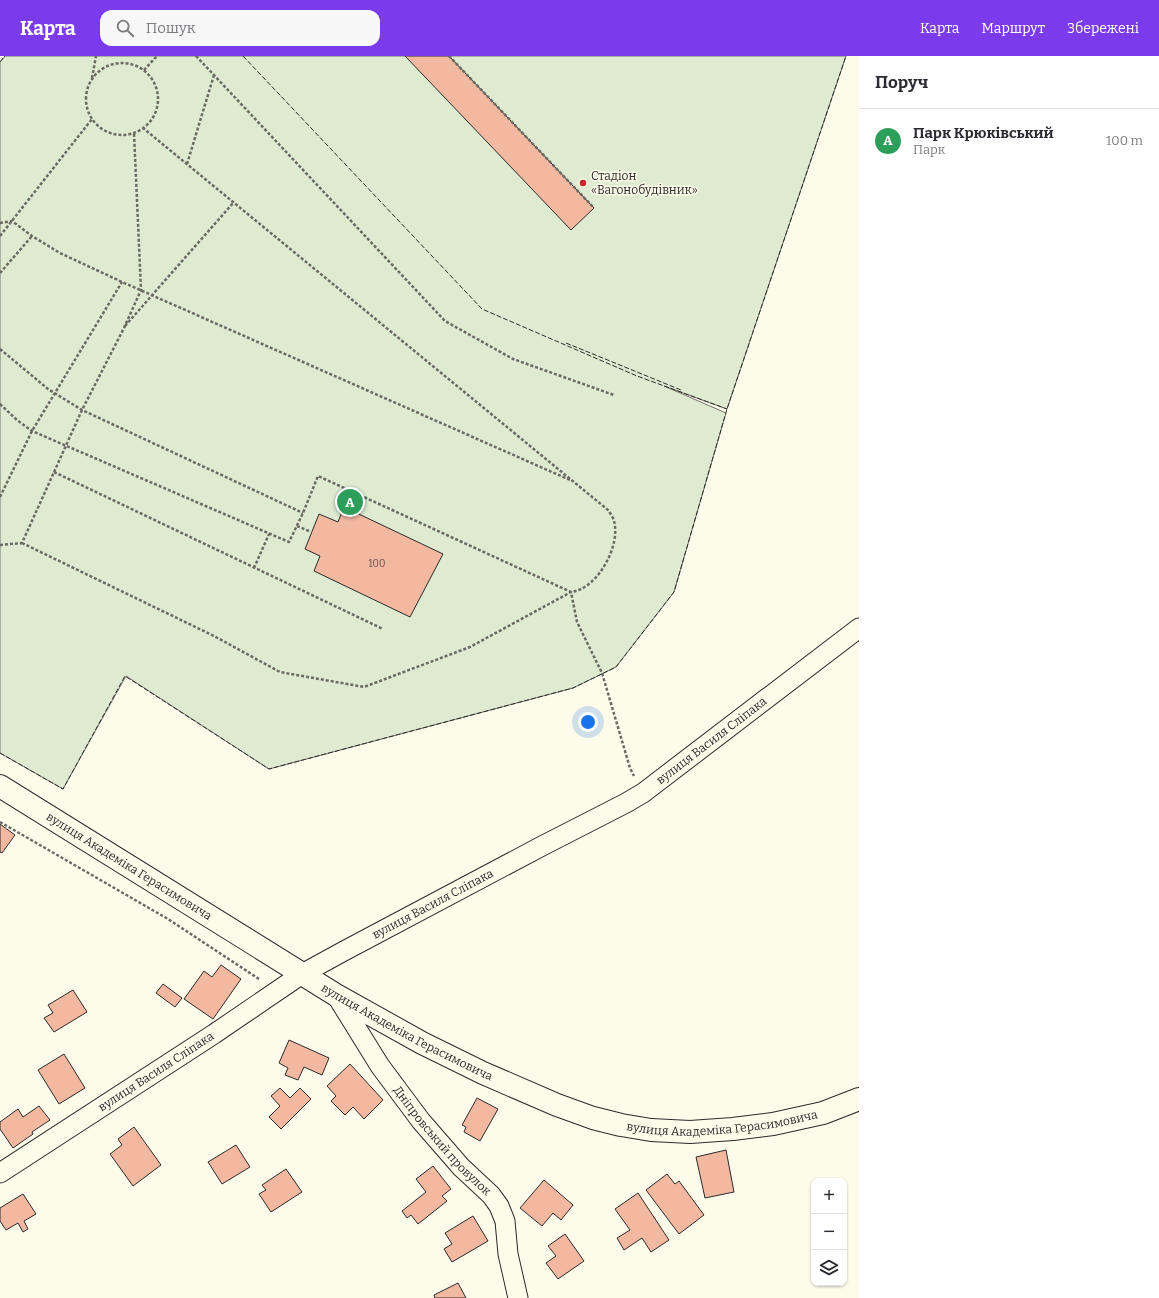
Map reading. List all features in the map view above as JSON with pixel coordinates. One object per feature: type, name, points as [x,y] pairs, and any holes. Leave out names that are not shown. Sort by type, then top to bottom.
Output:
[{"type":"street","name":"вулиця Василя Сліпака","points":[[0,1173],[214,1034],[302,974],[643,793],[859,628]]},
{"type":"street","name":"вулиця Академіка Герасимовича","points":[[0,786],[336,995],[422,1043],[483,1073],[557,1105],[593,1118],[622,1125],[652,1130],[690,1132],[773,1124],[823,1113],[859,1100]]},
{"type":"street","name":"Дніпровський провулок","points":[[336,995],[380,1066],[421,1121],[461,1167],[491,1195],[498,1206],[505,1221],[508,1254],[518,1298]]},
{"type":"path","points":[[92,79],[96,56]]},
{"type":"path","points":[[144,70],[157,56]]},
{"type":"path","points":[[196,56],[445,321],[513,359],[614,395]]},
{"type":"path","points":[[449,56],[594,208]]},
{"type":"path","points":[[118,62],[138,66],[144,70],[154,81],[157,91],[158,101],[156,112],[151,121],[134,133],[121,135],[114,134],[102,128],[92,119],[88,109],[86,99],[87,88],[92,79],[99,71],[108,65],[118,62]]},
{"type":"path","points":[[187,164],[214,76]]},
{"type":"path","points":[[0,236],[92,119]]},
{"type":"path","points":[[0,545],[22,543],[214,636],[280,672],[364,687],[470,647],[571,592],[578,591],[587,586],[604,569],[614,542],[614,520],[608,510],[143,128]]},
{"type":"path","points":[[22,543],[82,410],[124,328],[141,290],[134,133]]},
{"type":"path","points":[[124,328],[234,202]]},
{"type":"path","points":[[0,223],[12,221],[32,236],[60,253],[122,282],[573,481]]},
{"type":"path","points":[[0,273],[32,236]]},
{"type":"path","points":[[0,497],[32,431],[122,282]]},
{"type":"path","points":[[0,349],[55,394],[82,410],[303,513]]},
{"type":"path","points":[[0,404],[17,420],[32,431],[289,542],[318,476],[571,592]]},
{"type":"path","points":[[54,472],[383,629]]},
{"type":"path","points":[[297,526],[310,531]]},
{"type":"path","points":[[254,568],[269,534]]},
{"type":"path","points":[[571,592],[577,622],[602,673],[630,768],[643,793]]},
{"type":"path","points":[[0,822],[168,919],[277,991]]},
{"type":"green space","points":[[5,56],[846,56],[727,409],[664,386],[726,413],[674,592],[616,667],[573,688],[269,769],[126,676],[63,789],[0,753],[0,62]]},
{"type":"building","points":[[405,56],[449,56],[594,208],[571,230]]},
{"type":"building","points":[[344,507],[443,554],[410,617],[314,571],[320,556],[305,549],[319,514],[338,522]]},
{"type":"building","points":[[0,824],[15,835],[2,853],[0,852]]},
{"type":"building","points":[[221,965],[241,979],[213,1019],[184,999],[204,971],[212,977]]},
{"type":"building","points":[[163,984],[182,998],[175,1007],[156,993]]},
{"type":"building","points":[[73,990],[87,1012],[54,1032],[44,1018],[53,1013],[48,1005]]},
{"type":"building","points":[[289,1040],[329,1058],[322,1075],[304,1067],[298,1080],[285,1075],[288,1068],[279,1063]]},
{"type":"building","points":[[64,1054],[85,1088],[59,1104],[38,1070]]},
{"type":"building","points":[[350,1064],[383,1100],[364,1119],[353,1107],[345,1115],[331,1101],[336,1096],[327,1086]]},
{"type":"building","points":[[280,1088],[290,1098],[300,1088],[311,1099],[281,1129],[269,1117],[280,1106],[271,1096]]},
{"type":"building","points":[[477,1098],[498,1109],[480,1141],[464,1132],[466,1127],[462,1125]]},
{"type":"building","points":[[39,1106],[50,1120],[32,1132],[33,1134],[13,1148],[0,1129],[0,1122],[18,1109],[23,1117]]},
{"type":"building","points":[[134,1127],[161,1165],[133,1186],[110,1154],[122,1145],[118,1139]]},
{"type":"building","points":[[236,1145],[250,1167],[222,1184],[208,1162]]},
{"type":"building","points":[[726,1150],[734,1192],[705,1198],[696,1157]]},
{"type":"building","points":[[433,1166],[451,1189],[442,1196],[447,1201],[418,1224],[411,1215],[407,1218],[402,1211],[426,1192],[416,1179]]},
{"type":"building","points":[[286,1169],[302,1192],[271,1212],[259,1194],[266,1190],[262,1185]]},
{"type":"building","points":[[667,1174],[675,1184],[679,1181],[704,1215],[679,1234],[646,1190]]},
{"type":"building","points":[[544,1180],[573,1205],[561,1220],[553,1213],[542,1226],[520,1208]]},
{"type":"building","points":[[638,1193],[669,1240],[651,1252],[642,1238],[624,1250],[617,1238],[630,1230],[615,1209]]},
{"type":"building","points":[[23,1194],[36,1214],[24,1221],[28,1229],[23,1232],[18,1223],[6,1230],[0,1221],[0,1208]]},
{"type":"building","points":[[473,1216],[488,1241],[452,1262],[444,1249],[452,1244],[445,1233]]},
{"type":"building","points":[[565,1234],[584,1261],[558,1279],[546,1263],[556,1256],[548,1246]]},
{"type":"building","points":[[458,1283],[466,1298],[435,1298],[434,1295]]},
{"type":"fence","points":[[0,62],[5,56]]},
{"type":"fence","points":[[243,56],[482,309],[637,376],[727,409]]},
{"type":"fence","points":[[0,753],[63,789],[125,676],[269,769],[573,688],[616,667],[674,592],[727,409],[846,56]]},
{"type":"fence","points":[[566,343],[681,390]]},
{"type":"place","name":"Стадіон «Вагонобудівник»","points":[[583,183]]},
{"type":"place","name":"Парк Крюківський","points":[[350,502]]}]
